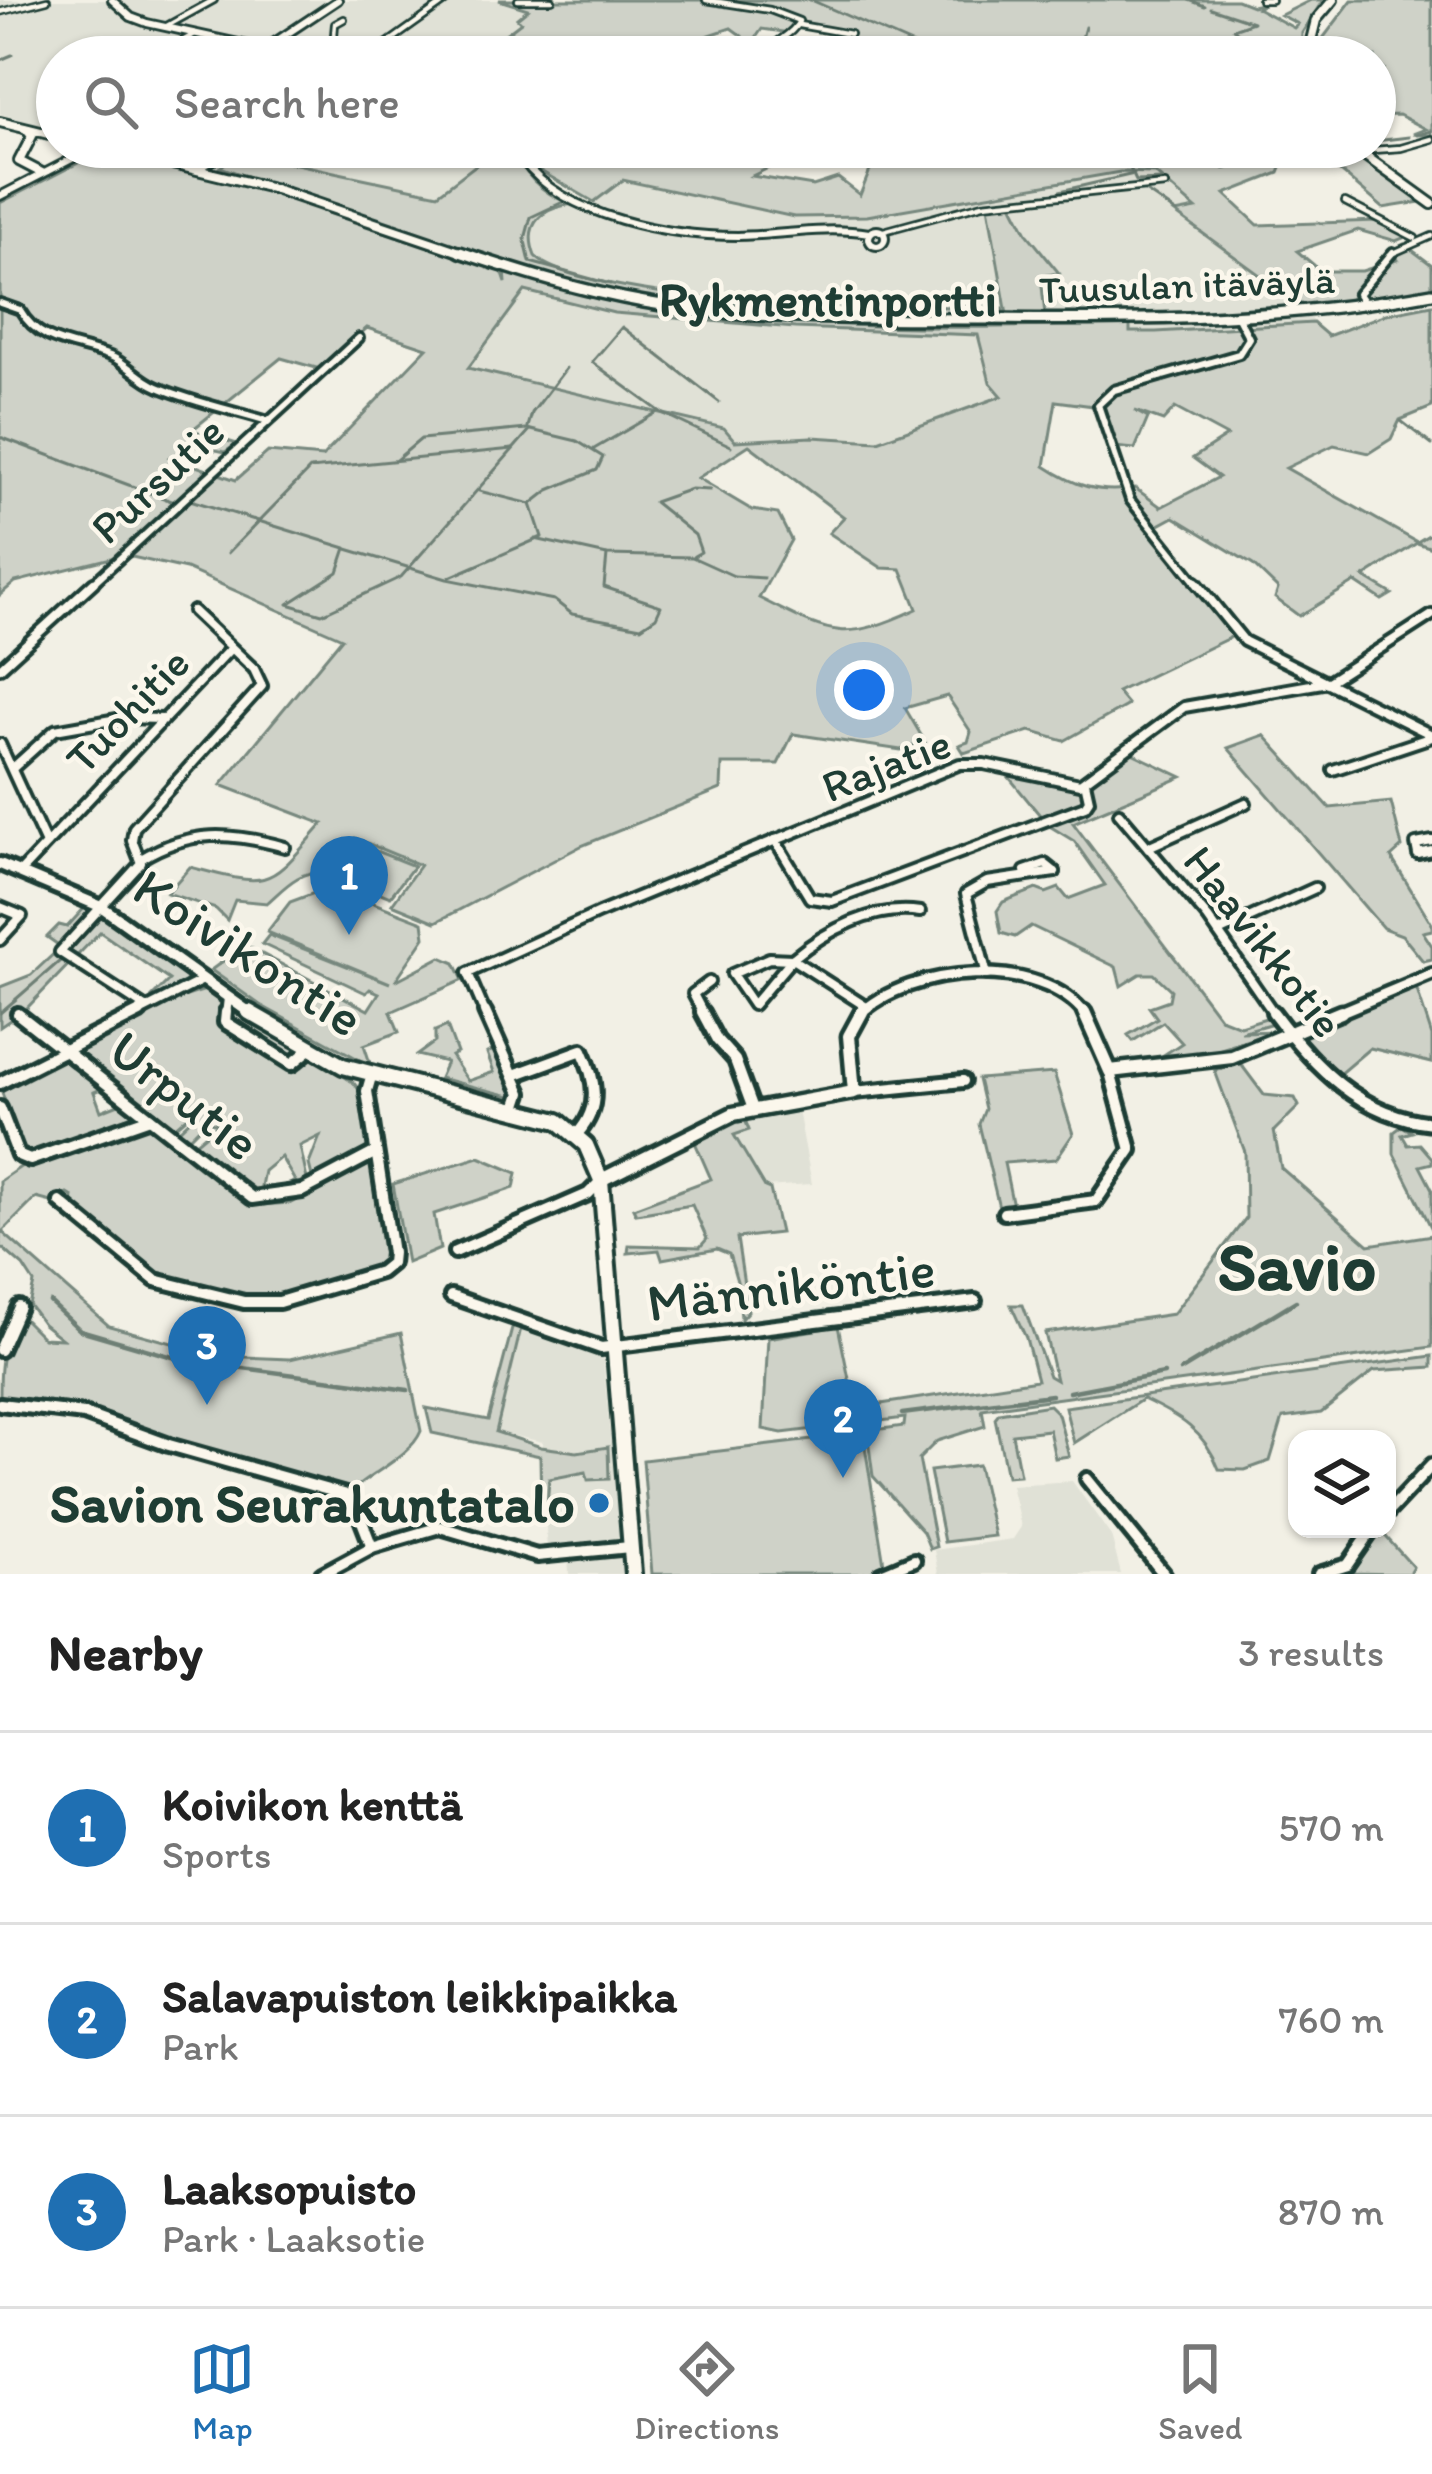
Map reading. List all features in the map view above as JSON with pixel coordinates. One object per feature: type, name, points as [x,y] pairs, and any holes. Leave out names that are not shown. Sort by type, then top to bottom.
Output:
[{"type":"main road","points":[[1312,36],[1316,20],[1333,0]]},
{"type":"main road","points":[[0,122],[36,131]]},
{"type":"main road","points":[[26,129],[32,136],[20,160],[42,173]]},
{"type":"main road","points":[[27,144],[36,142]]},
{"type":"main road","name":"Tuusulan itäväylä","points":[[195,168],[297,195],[530,276],[675,306],[816,317],[1240,319],[1367,306],[1432,293]]},
{"type":"main road","points":[[212,172],[214,168]]},
{"type":"main road","points":[[1382,168],[1432,204]]},
{"type":"main road","name":"Koivikontie","points":[[11,868],[102,907],[309,1050],[371,1077],[558,1121],[578,1133]]},
{"type":"main road","points":[[578,1133],[590,1149],[601,1180],[633,1574]]},
{"type":"street","points":[[0,12],[47,0]]},
{"type":"street","points":[[112,0],[131,17],[204,36]]},
{"type":"street","points":[[165,27],[214,0]]},
{"type":"street","points":[[284,36],[338,0]]},
{"type":"street","points":[[397,36],[448,0]]},
{"type":"street","points":[[518,0],[539,4],[552,0]]},
{"type":"street","points":[[706,0],[783,14],[799,25],[850,34]]},
{"type":"street","points":[[1261,0],[1271,0]]},
{"type":"street","points":[[334,36],[335,25],[344,19]]},
{"type":"street","points":[[784,36],[799,25]]},
{"type":"street","points":[[191,36],[195,34]]},
{"type":"street","points":[[1396,147],[1432,139]]},
{"type":"street","points":[[0,196],[54,168]]},
{"type":"street","points":[[528,168],[532,175],[601,211],[718,235],[814,226],[857,230],[880,243],[888,240],[886,232],[907,220],[983,204],[1166,185]]},
{"type":"street","points":[[1345,202],[1416,239]]},
{"type":"street","points":[[1367,306],[1358,293],[1379,260],[1395,246],[1432,236]]},
{"type":"street","points":[[0,303],[20,310],[29,326],[52,340],[116,358],[135,377],[163,390],[268,421]]},
{"type":"street","points":[[1240,319],[1249,338],[1239,354],[1114,390],[1098,405],[1130,500],[1254,648],[1432,736]]},
{"type":"street","name":"Pursutie","points":[[0,668],[358,338]]},
{"type":"street","points":[[141,859],[132,840],[134,828],[262,686],[254,669],[193,611]]},
{"type":"street","points":[[775,840],[810,898],[832,901],[1085,806],[1090,800],[1085,782],[1184,706],[1328,682],[1432,616]]},
{"type":"street","name":"Tuohitie","points":[[0,879],[46,844],[231,648]]},
{"type":"street","points":[[14,767],[55,730],[123,718],[162,719]]},
{"type":"street","points":[[1333,770],[1432,736]]},
{"type":"street","points":[[0,744],[46,844]]},
{"type":"street","name":"Rajatie","points":[[514,1075],[468,974],[678,877],[971,762],[1064,782],[1085,782]]},
{"type":"street","points":[[1148,847],[1246,803]]},
{"type":"street","name":"Haavikkotie","points":[[1119,813],[1218,932],[1286,1033],[1360,1099],[1402,1120],[1432,1123]]},
{"type":"street","points":[[146,1008],[60,952],[141,859],[171,838],[229,831],[286,847]]},
{"type":"street","points":[[1432,841],[1414,847],[1418,854],[1432,851]]},
{"type":"street","points":[[988,977],[966,895],[974,887],[1017,874]]},
{"type":"street","points":[[1218,932],[1315,889]]},
{"type":"street","points":[[0,907],[22,916],[0,940]]},
{"type":"street","points":[[865,1006],[792,959],[767,957],[732,974],[753,1005],[792,959],[847,926],[907,908],[920,912]]},
{"type":"street","points":[[1110,1071],[1232,1057],[1432,974]]},
{"type":"street","points":[[854,1092],[848,1039],[865,1006],[898,987],[988,977],[1033,978],[1067,994],[1094,1025],[1131,1150],[1096,1201],[1004,1213]]},
{"type":"street","points":[[0,1083],[204,979]]},
{"type":"street","points":[[709,982],[693,994],[717,1040],[735,1060],[753,1109]]},
{"type":"street","points":[[228,998],[225,1022],[234,1028],[292,1064],[309,1050]]},
{"type":"street","name":"Urputie","points":[[18,1013],[252,1198],[298,1195],[356,1158],[376,1152]]},
{"type":"street","points":[[515,1111],[520,1093],[514,1075],[582,1050],[597,1087],[588,1124],[578,1133]]},
{"type":"street","points":[[60,1202],[155,1280],[244,1302],[279,1302],[380,1272],[391,1263],[367,1091],[371,1077]]},
{"type":"street","points":[[455,1252],[588,1194],[601,1180],[628,1172],[722,1118],[854,1092],[963,1081]]},
{"type":"street","points":[[0,1108],[19,1155],[30,1160],[151,1118]]},
{"type":"street","name":"Männiköntie","points":[[452,1296],[575,1341],[617,1347],[975,1301]]},
{"type":"street","points":[[0,1350],[20,1307]]},
{"type":"street","points":[[0,1404],[84,1414],[183,1450],[346,1495],[356,1506],[372,1546]]},
{"type":"street","points":[[1396,1503],[1432,1465]]},
{"type":"street","points":[[1087,1479],[1164,1574]]},
{"type":"street","points":[[322,1574],[372,1546],[440,1527],[537,1556],[631,1546]]},
{"type":"street","points":[[1318,1574],[1348,1565],[1367,1538]]},
{"type":"street","points":[[881,1574],[914,1560]]},
{"type":"shaded area","points":[[0,0],[332,0],[278,36],[36,36],[36,124],[0,114]]},
{"type":"shaded area","points":[[346,0],[551,0],[503,36],[293,36]]},
{"type":"shaded area","points":[[499,0],[1237,0],[1252,6],[1265,3],[1257,8],[1294,28],[1298,24],[1281,15],[1311,0],[1323,0],[1302,36],[852,36],[798,24],[790,33],[762,29],[757,36],[742,36],[731,28],[707,36],[503,36],[521,22],[517,18],[528,9]]},
{"type":"shaded area","points":[[1352,0],[1432,0],[1432,136],[1413,134],[1426,129],[1396,115],[1396,36],[1325,36]]},
{"type":"shaded area","points":[[69,168],[195,169],[299,198],[501,268],[506,283],[505,270],[658,307],[736,317],[893,327],[1130,324],[1130,332],[1313,323],[1328,336],[1386,314],[1432,305],[1432,407],[1400,420],[1391,439],[1369,453],[1334,445],[1286,468],[1417,542],[1432,533],[1432,548],[1417,543],[1364,577],[1392,594],[1382,600],[1355,582],[1299,616],[1275,598],[1278,589],[1253,565],[1174,517],[1150,530],[1235,635],[1117,692],[1128,705],[1064,741],[1030,731],[964,753],[959,745],[968,742],[971,732],[947,696],[905,708],[925,742],[901,750],[793,734],[778,764],[722,764],[721,789],[581,846],[436,922],[392,904],[420,865],[355,838],[326,872],[300,876],[267,903],[235,900],[227,920],[216,909],[167,893],[190,867],[238,878],[267,877],[323,824],[221,785],[342,638],[186,569],[123,555],[15,582],[0,595],[0,203]],"holes":[[[525,291],[614,313],[795,328],[978,335],[990,382],[1002,396],[878,441],[812,437],[735,441],[724,428],[468,368]],[[367,328],[427,348],[322,457],[268,452],[236,480],[170,457],[192,445],[225,452],[237,444],[192,430],[281,358],[320,369]],[[1056,401],[1093,406],[1114,447],[1135,449],[1148,418],[1135,411],[1163,421],[1175,408],[1227,436],[1193,458],[1219,477],[1161,507],[1135,488],[1087,487],[1067,479],[1045,466]],[[749,445],[844,517],[829,533],[882,568],[901,569],[917,609],[870,627],[837,630],[803,620],[759,598],[791,540],[778,514],[752,510],[698,478]]]},
{"type":"shaded area","points":[[223,168],[315,168],[438,194],[472,168],[524,168],[542,188],[575,204],[538,218],[531,234],[535,256],[583,277],[708,299],[809,310],[814,302],[1003,309],[1004,315],[798,313],[616,294],[466,252]]},
{"type":"shaded area","points":[[315,168],[472,168],[438,194]]},
{"type":"shaded area","points":[[769,168],[752,176],[813,186],[838,178],[860,195],[871,168],[1281,168],[1279,173],[1225,194],[1258,225],[1378,221],[1408,236],[1396,241],[1358,230],[1297,251],[1321,271],[1362,271],[1397,260],[1390,251],[1404,244],[1432,265],[1432,287],[1356,304],[1305,308],[1175,213],[1196,209],[1155,173],[1120,172],[867,216],[794,217],[623,180],[594,202],[537,169]]},
{"type":"shaded area","points":[[1336,168],[1377,168],[1420,202],[1383,208]]},
{"type":"shaded area","points":[[1120,172],[1155,173],[1197,210],[1178,213],[1305,308],[1313,323],[1156,332],[1129,332],[1130,325],[979,326],[989,382],[1002,396],[878,441],[812,437],[734,441],[723,428],[466,368],[525,291],[535,256],[531,236],[537,218],[555,206],[594,202],[623,180],[794,217],[867,216]]},
{"type":"shaded area","points":[[1011,202],[1028,235],[1059,273],[1041,276],[1045,315],[1007,315],[988,206]]},
{"type":"shaded area","points":[[1264,735],[1330,808],[1391,802],[1402,847],[1391,857],[1432,924],[1432,930],[1423,932],[1432,946],[1432,959],[1423,961],[1402,935],[1383,928],[1228,748]]},
{"type":"shaded area","points":[[1132,753],[1182,777],[1073,823],[1220,1018],[1240,1026],[1269,1017],[1273,1023],[1241,1032],[1276,1031],[1212,1052],[1162,1056],[1182,1043],[1163,1022],[1133,1041],[1128,1035],[1157,1018],[1149,1007],[1169,1000],[1171,990],[1154,974],[1140,974],[1121,986],[1116,967],[1031,926],[1015,937],[1001,933],[997,911],[1003,902],[1036,889],[1046,893],[1059,888],[1068,899],[1105,885],[1074,841],[1048,825],[1003,770],[1078,787]]},
{"type":"shaded area","points":[[356,843],[414,866],[390,897],[332,873]]},
{"type":"shaded area","points":[[325,889],[340,890],[423,922],[425,937],[395,981],[441,957],[455,963],[463,980],[391,1012],[399,1032],[364,1045],[371,1066],[260,1005],[211,970],[245,945],[368,1010],[379,993],[370,989],[366,993],[262,944],[269,935],[390,983],[267,932],[290,902]]},
{"type":"shaded area","points":[[88,904],[354,1083],[360,1091],[387,1253],[377,1270],[282,1297],[248,1295],[157,1274],[72,1205],[73,1197],[68,1194],[51,1202],[36,1198],[2,1232],[109,1326],[220,1356],[290,1359],[401,1333],[421,1431],[400,1456],[352,1491],[171,1440],[103,1415],[0,1396],[6,1345],[24,1319],[43,1338],[62,1339],[29,1305],[34,1283],[0,1246],[0,1181],[22,1166],[22,1146],[2,1093],[7,1084],[64,1055],[103,1088],[94,1092],[101,1111],[121,1103],[259,1205],[291,1203],[315,1189],[309,1164],[320,1136],[300,1146],[308,1184],[299,1188],[281,1157],[264,1171],[261,1186],[284,1188],[293,1182],[296,1190],[253,1193],[193,1145],[218,1124],[206,1121],[187,1140],[177,1132],[196,1109],[173,1129],[75,1051],[164,1003],[206,990],[188,976],[184,986],[151,998],[169,980],[100,932],[26,1009],[0,1027],[0,987],[31,975],[61,947],[47,937],[59,925],[67,927]]},
{"type":"shaded area","points":[[1416,987],[1432,1036],[1432,1063],[1370,1048],[1337,1076],[1303,1043],[1306,1033]]},
{"type":"shaded area","points":[[447,1026],[457,1053],[451,1056],[468,1081],[494,1072],[487,1053],[496,1049],[514,1097],[439,1078],[446,1062],[417,1055],[435,1042],[435,1031]]},
{"type":"shaded area","points":[[1240,1063],[1264,1095],[1295,1098],[1299,1106],[1274,1131],[1281,1168],[1369,1245],[1432,1235],[1432,1347],[982,1409],[985,1426],[937,1441],[919,1459],[936,1547],[930,1549],[923,1532],[873,1476],[867,1431],[904,1426],[905,1418],[782,1433],[763,1429],[768,1338],[838,1326],[855,1408],[1037,1380],[1011,1305],[1023,1305],[1049,1376],[1056,1380],[1045,1333],[1173,1314],[1246,1218],[1245,1152],[1215,1071]]},
{"type":"shaded area","points":[[1054,1073],[1073,1134],[1056,1159],[1004,1163],[1013,1206],[999,1207],[979,1124],[985,1109],[978,1079]]},
{"type":"shaded area","points":[[797,1105],[812,1184],[765,1187],[734,1135],[748,1130],[744,1117]]},
{"type":"shaded area","points":[[744,1117],[749,1130],[734,1135],[770,1189],[780,1233],[737,1238],[748,1311],[741,1319],[739,1288],[729,1254],[717,1249],[662,1259],[659,1250],[628,1253],[629,1245],[700,1247],[707,1239],[692,1205],[636,1214],[633,1208],[711,1179],[694,1140]]},
{"type":"shaded area","points":[[1402,1126],[1412,1132],[1402,1135],[1408,1145],[1420,1144],[1432,1158],[1432,1163],[1420,1166],[1432,1189],[1432,1229],[1394,1154],[1394,1132]]},
{"type":"shaded area","points":[[479,1157],[517,1173],[514,1188],[434,1214],[440,1249],[407,1263],[393,1184]]},
{"type":"shaded area","points":[[514,1321],[522,1324],[496,1432],[541,1447],[577,1452],[608,1447],[609,1479],[588,1480],[586,1472],[549,1479],[547,1508],[541,1507],[540,1456],[432,1433],[426,1408],[488,1420]]},
{"type":"shaded area","points":[[522,1324],[603,1357],[623,1574],[569,1574],[568,1553],[547,1555],[543,1442],[496,1432]]},
{"type":"shaded area","points":[[1432,1356],[1432,1367],[1374,1371],[1321,1413],[1283,1418],[1270,1461],[1245,1470],[1219,1469],[1206,1444],[1189,1426],[1143,1399],[1074,1443],[1065,1407]]},
{"type":"shaded area","points":[[1049,1405],[1058,1414],[1069,1456],[1055,1458],[1049,1430],[1012,1434],[1020,1475],[1007,1476],[995,1418],[999,1413]]},
{"type":"shaded area","points":[[863,1434],[885,1570],[652,1574],[643,1460]]},
{"type":"shaded area","points":[[978,1465],[994,1536],[944,1542],[930,1471]]},
{"type":"shaded area","points":[[1072,1481],[1111,1536],[1121,1574],[938,1574],[934,1550],[1013,1539],[1021,1527],[1011,1485]]},
{"type":"shaded area","points":[[1372,1538],[1387,1538],[1413,1567],[1409,1574],[1346,1573]]},
{"type":"waterway","points":[[811,0],[893,36]]},
{"type":"waterway","points":[[1189,0],[1205,6]]},
{"type":"waterway","points":[[1211,8],[1253,22],[1233,29],[1242,36]]},
{"type":"waterway","points":[[1083,36],[1085,27]]},
{"type":"waterway","points":[[0,60],[12,55]]},
{"type":"waterway","points":[[1417,135],[1432,131]]},
{"type":"waterway","points":[[1396,139],[1409,137]]},
{"type":"waterway","points":[[1130,168],[1133,174]]},
{"type":"waterway","points":[[1060,191],[1133,174]]},
{"type":"waterway","points":[[1133,174],[1136,181],[1163,180]]},
{"type":"waterway","points":[[1145,191],[1177,213]]},
{"type":"waterway","points":[[525,239],[531,217],[565,201]]},
{"type":"waterway","points":[[525,241],[530,262],[610,284]]},
{"type":"waterway","points":[[719,402],[622,327],[592,362],[662,413],[731,446]]},
{"type":"waterway","points":[[528,427],[532,413],[566,368]]},
{"type":"waterway","points":[[594,449],[656,413]]},
{"type":"waterway","points":[[1401,421],[1432,445]]},
{"type":"waterway","points":[[396,460],[421,439],[527,429],[577,441],[603,457],[597,470],[549,490],[531,504]]},
{"type":"waterway","points":[[409,568],[530,430]]},
{"type":"waterway","points":[[0,437],[177,503]]},
{"type":"waterway","points":[[259,521],[310,469],[513,449]]},
{"type":"waterway","points":[[694,556],[701,552],[695,535],[654,502],[691,489],[710,490]]},
{"type":"waterway","points":[[479,491],[531,504]]},
{"type":"waterway","points":[[190,500],[259,521]]},
{"type":"waterway","points":[[531,504],[542,537],[537,539]]},
{"type":"waterway","points":[[228,553],[259,521]]},
{"type":"waterway","points":[[259,521],[346,548],[338,572],[288,604],[322,614],[401,577],[409,568]]},
{"type":"waterway","points":[[450,577],[537,539]]},
{"type":"waterway","points":[[537,539],[607,555]]},
{"type":"waterway","points":[[347,549],[409,568]]},
{"type":"waterway","points":[[409,568],[554,600],[572,614],[641,627],[656,617],[661,606],[604,587],[607,555]]},
{"type":"waterway","points":[[607,555],[692,557],[734,576],[764,578]]},
{"type":"waterway","points":[[0,1013],[60,961]]},
{"type":"waterway","points":[[1180,1371],[1296,1301]]},
{"type":"waterway","points":[[50,1302],[80,1330],[183,1360],[408,1390]]},
{"type":"waterway","points":[[1069,1392],[1164,1374]]},
{"type":"waterway","points":[[902,1414],[1051,1395]]},
{"type":"place","name":"Koivikon kenttä","points":[[349,935]]},
{"type":"place","name":"Laaksopuisto","points":[[207,1405]]},
{"type":"place","name":"Salavapuiston leikkipaikka","points":[[843,1478]]},
{"type":"place","name":"Savion Seurakuntatalo","points":[[599,1503]]},
{"type":"district","name":"Rykmentinportti","points":[[828,299]]},
{"type":"district","name":"Savio","points":[[1297,1266]]}]
